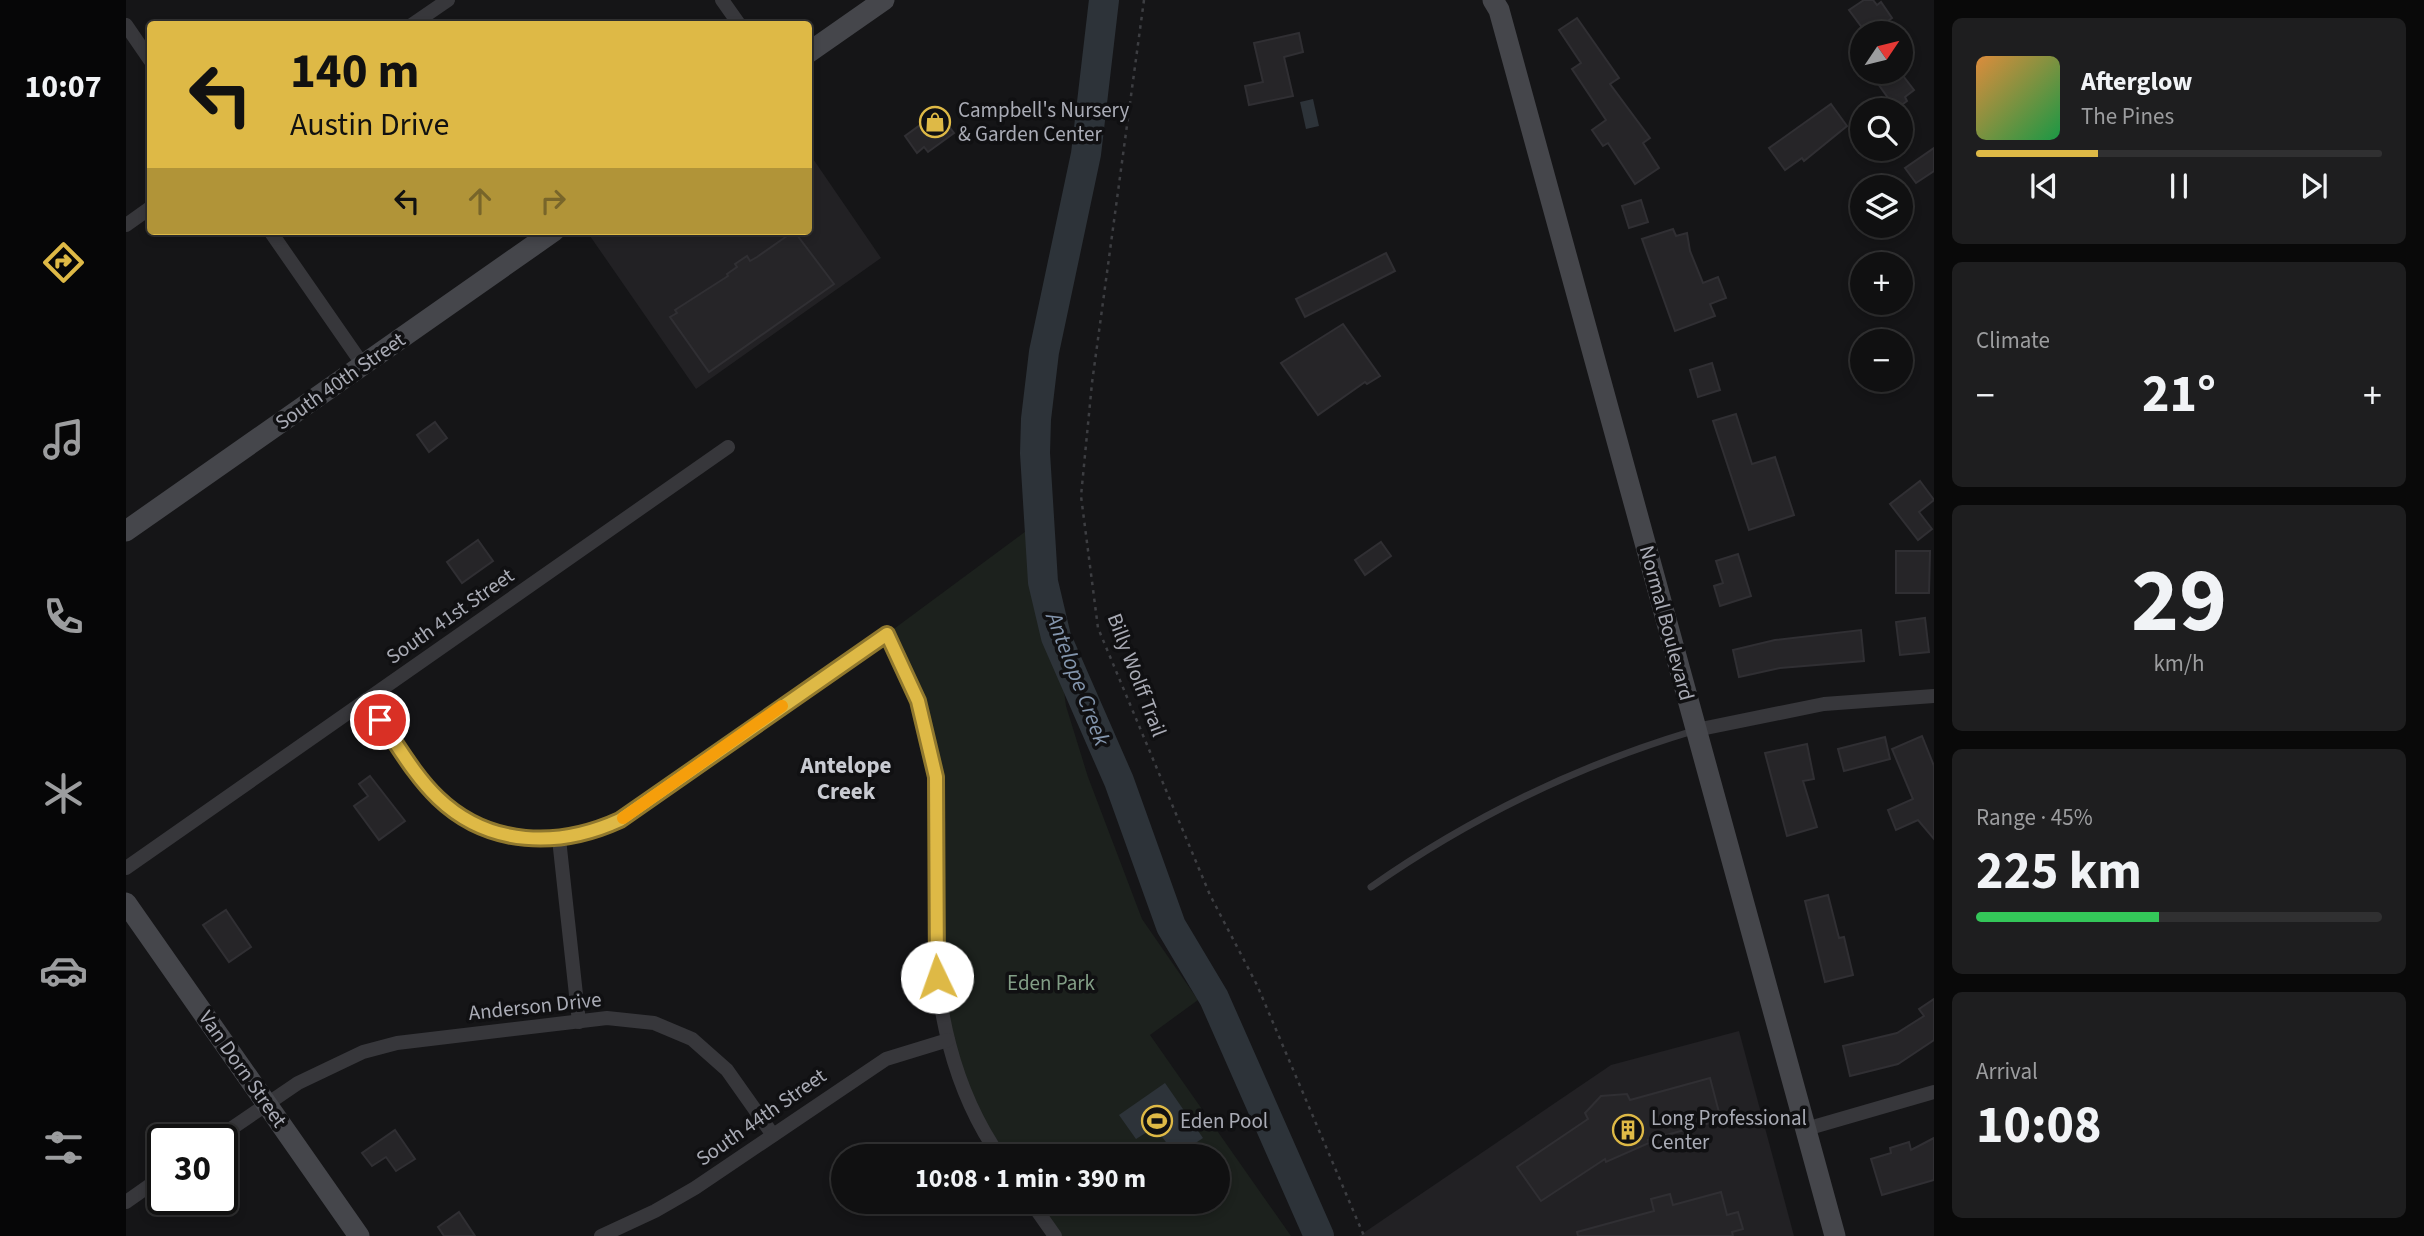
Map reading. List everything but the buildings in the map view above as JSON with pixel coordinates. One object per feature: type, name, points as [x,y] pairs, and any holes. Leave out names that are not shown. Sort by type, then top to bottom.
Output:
[{"type":"main road","points":[[812,50],[884,0]]},
{"type":"main road","name":"Normal Boulevard","points":[[1497,3],[1835,1236]]},
{"type":"main road","name":"South 40th Street","points":[[126,531],[548,235]]},
{"type":"main road","name":"Van Dorn Street","points":[[126,902],[359,1236]]},
{"type":"street","points":[[417,21],[448,0]]},
{"type":"street","points":[[722,0],[737,21]]},
{"type":"street","points":[[126,25],[147,56]]},
{"type":"street","points":[[126,225],[147,210]]},
{"type":"street","points":[[273,235],[363,365]]},
{"type":"street","name":"South 41st Street","points":[[126,868],[728,447]]},
{"type":"street","points":[[366,700],[422,779],[460,815],[508,836],[559,839],[596,831],[620,820],[887,634],[918,701],[936,777],[937,977],[948,1040],[972,1108],[992,1144]]},
{"type":"street","points":[[1696,730],[1735,719],[1825,704],[1934,696]]},
{"type":"street","points":[[559,839],[579,1021]]},
{"type":"street","name":"Anderson Drive","points":[[238,1124],[329,1065],[363,1052],[397,1043],[579,1021],[628,1018],[654,1023],[692,1039],[727,1070],[773,1135]]},
{"type":"street","name":"South 44th Street","points":[[601,1236],[655,1212],[695,1188],[886,1059],[948,1040]]},
{"type":"street","points":[[1806,1129],[1934,1092]]},
{"type":"street","points":[[126,1202],[147,1187]]},
{"type":"street","points":[[1039,1214],[1055,1236]]},
{"type":"lane","points":[[1371,887],[1447,836],[1538,787],[1644,745],[1696,730]]},
{"type":"path","name":"Billy Wolff Trail","points":[[1144,0],[1092,383],[1081,496],[1098,628],[1210,895],[1257,985],[1364,1236]]},
{"type":"shaded area","points":[[1313,99],[1319,126],[1306,129],[1300,102]]},
{"type":"shaded area","points":[[812,157],[881,258],[696,389],[590,236],[812,235]]},
{"type":"shaded area","points":[[1739,1031],[1794,1236],[1359,1236],[1611,1065]]},
{"type":"shaded area","name":"Eden Pool","points":[[1165,1083],[1203,1138],[1194,1144],[1167,1144],[1155,1127],[1136,1139],[1119,1115]]},
{"type":"green space","name":"Eden Park","points":[[1049,514],[1052,601],[1066,706],[1088,777],[1142,919],[1198,1000],[1150,1035],[1226,1144],[991,1144],[944,1023],[936,777],[887,634]]},
{"type":"green space","name":"Eden Park","points":[[1230,1149],[1291,1236],[1055,1236],[1039,1214],[1230,1214]]},
{"type":"waterway","name":"Antelope Creek","points":[[1104,0],[1086,154],[1044,352],[1036,419],[1035,453],[1043,582],[1056,637],[1119,781],[1171,926],[1214,998],[1319,1236]]},
{"type":"slow traffic","points":[[623,818],[782,706]]},
{"type":"place","name":"Campbell's Nursery & Garden Center","points":[[935,122]]},
{"type":"place","name":"Eden Pool","points":[[1157,1121]]},
{"type":"place","name":"Long Professional Center","points":[[1628,1130]]},
{"type":"district","name":"Antelope Creek","points":[[846,778]]},
{"type":"route","points":[[380,720],[422,779],[439,799],[460,815],[483,828],[508,836],[534,840],[576,837],[620,820],[887,634],[918,701],[936,777],[937,977]]}]
